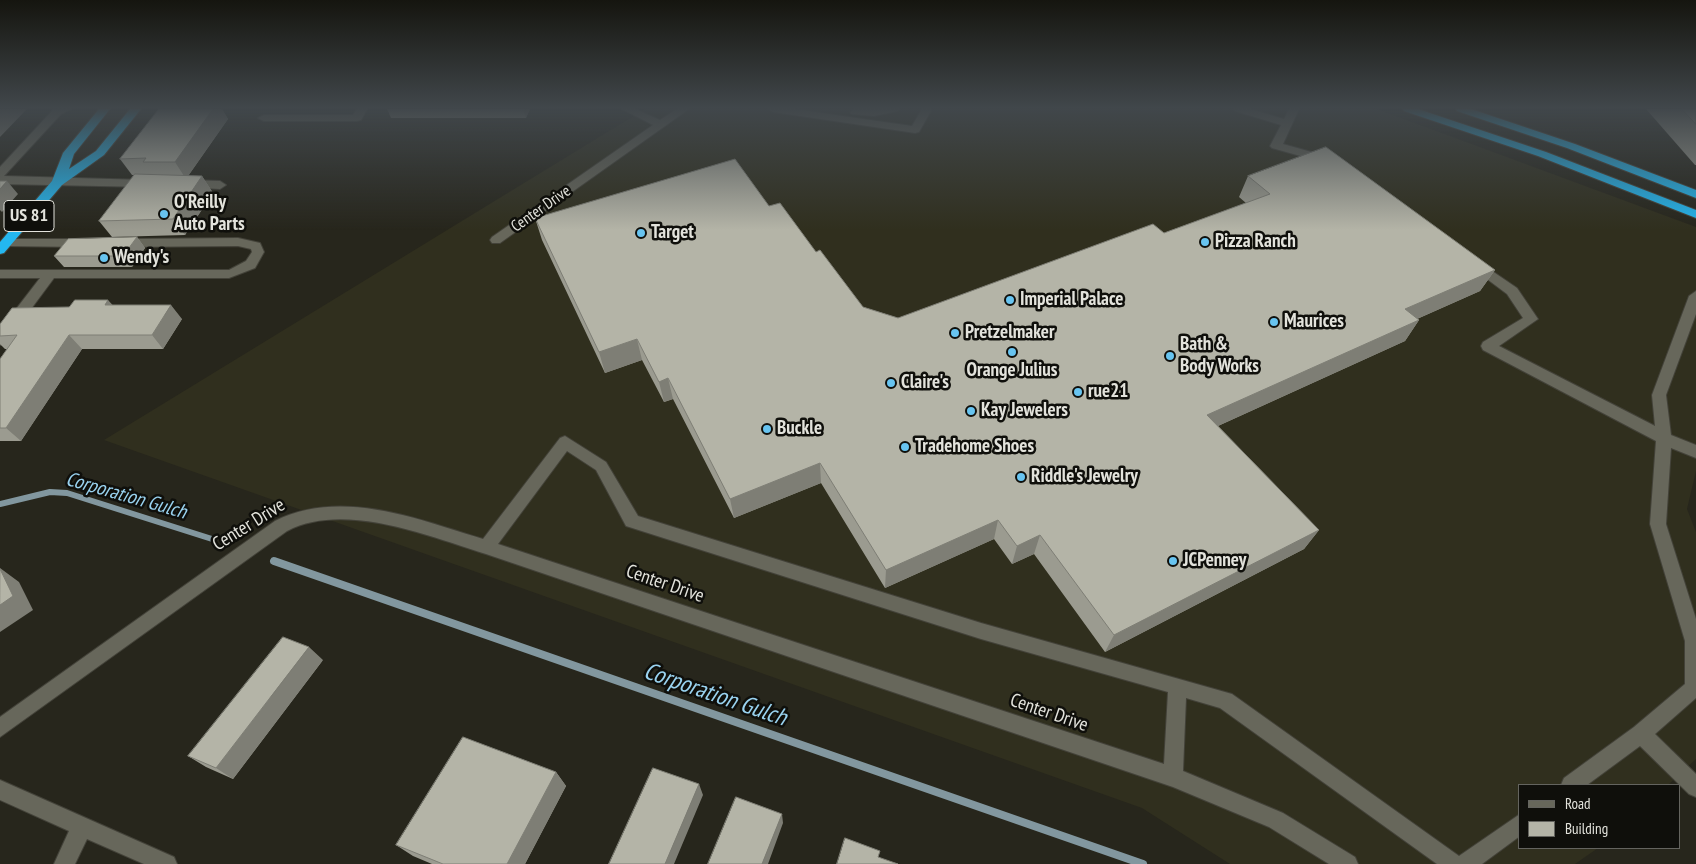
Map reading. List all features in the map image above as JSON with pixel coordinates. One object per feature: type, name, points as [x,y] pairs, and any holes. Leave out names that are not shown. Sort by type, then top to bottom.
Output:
[{"type":"highway","name":"US 81","points":[[58,182],[72,149]]},
{"type":"highway","name":"US 81","points":[[3,246],[58,182],[103,149]]},
{"type":"highway","points":[[1528,149],[1696,214]]},
{"type":"highway","points":[[1579,149],[1696,194]]},
{"type":"street","points":[[0,174],[23,149]]},
{"type":"street","name":"Center Drive","points":[[496,240],[626,149]]},
{"type":"street","points":[[1290,149],[1326,158],[1342,167]]},
{"type":"street","points":[[0,180],[162,184]]},
{"type":"street","points":[[181,184],[220,185]]},
{"type":"street","points":[[0,274],[229,274],[245,270],[258,252],[256,246],[238,242],[113,243]]},
{"type":"street","points":[[3,246],[94,243]]},
{"type":"street","points":[[1464,254],[1512,291],[1532,319],[1488,346],[1664,438],[1696,452]]},
{"type":"street","points":[[0,340],[50,274]]},
{"type":"street","points":[[1573,784],[1641,734],[1694,688],[1694,641],[1658,524],[1664,438],[1659,396],[1696,296]]},
{"type":"street","points":[[486,547],[565,442],[601,466],[632,521],[981,631],[1225,700],[1454,864]]},
{"type":"street","name":"Center Drive","points":[[0,728],[253,544],[281,526],[304,516],[340,512],[386,518],[486,547],[1173,777],[1276,820],[1348,864]]},
{"type":"street","points":[[1173,777],[1177,686]]},
{"type":"street","points":[[1641,734],[1696,787]]},
{"type":"street","points":[[0,790],[167,864]]},
{"type":"street","points":[[1465,864],[1518,825]]},
{"type":"street","points":[[64,864],[82,827]]},
{"type":"shaded area","points":[[579,149],[1486,149],[1696,227],[1696,471],[1687,509],[1696,532],[1696,759],[1669,784],[1518,784],[1518,849],[1597,849],[1575,864],[1230,864],[1142,808],[104,440]]},
{"type":"building","points":[[128,149],[184,149],[175,162],[143,162],[146,158],[120,159]]},
{"type":"building","points":[[1320,149],[1329,149],[1495,270],[1405,309],[1419,320],[1207,415],[1319,530],[1114,635],[1040,535],[1017,546],[998,520],[886,570],[820,463],[730,499],[668,378],[659,382],[637,339],[599,352],[535,218],[735,159],[769,206],[780,203],[816,252],[820,250],[863,307],[898,318],[1153,224],[1164,233],[1270,194],[1248,176]]},
{"type":"building","points":[[135,174],[202,176],[173,219],[99,221]]},
{"type":"building","points":[[0,181],[7,181],[0,189]]},
{"type":"building","points":[[137,237],[123,256],[54,256],[68,239]]},
{"type":"building","points":[[75,300],[108,300],[105,305],[171,305],[152,335],[69,335],[6,428],[0,428],[0,359],[17,335],[0,336],[0,324],[12,308],[69,307]]},
{"type":"building","points":[[0,569],[13,596],[0,605]]},
{"type":"building","points":[[283,637],[309,647],[216,768],[188,756]]},
{"type":"building","points":[[463,737],[556,772],[507,864],[443,864],[396,845]]},
{"type":"building","points":[[653,768],[699,784],[665,864],[609,864]]},
{"type":"building","points":[[736,797],[782,814],[762,864],[708,864]]},
{"type":"building","points":[[845,838],[880,851],[878,857],[898,864],[837,864]]},
{"type":"waterway","name":"Corporation Gulch","points":[[0,504],[50,492],[67,493],[212,539]]},
{"type":"waterway","name":"Corporation Gulch","points":[[274,561],[1143,864]]},
{"type":"place","name":"O'Reilly Auto Parts","points":[[164,214]]},
{"type":"place","name":"Target","points":[[641,233]]},
{"type":"place","name":"Pizza Ranch","points":[[1205,242]]},
{"type":"place","name":"Wendy's","points":[[104,258]]},
{"type":"place","name":"Imperial Palace","points":[[1010,300]]},
{"type":"place","name":"Maurices","points":[[1274,322]]},
{"type":"place","name":"Pretzelmaker","points":[[955,333]]},
{"type":"place","name":"Orange Julius","points":[[1012,352]]},
{"type":"place","name":"Bath & Body Works","points":[[1170,356]]},
{"type":"place","name":"Claire's","points":[[891,383]]},
{"type":"place","name":"rue21","points":[[1078,392]]},
{"type":"place","name":"Kay Jewelers","points":[[971,411]]},
{"type":"place","name":"Buckle","points":[[767,429]]},
{"type":"place","name":"Tradehome Shoes","points":[[905,447]]},
{"type":"place","name":"Riddle's Jewelry","points":[[1021,477]]},
{"type":"place","name":"JCPenney","points":[[1173,561]]}]
